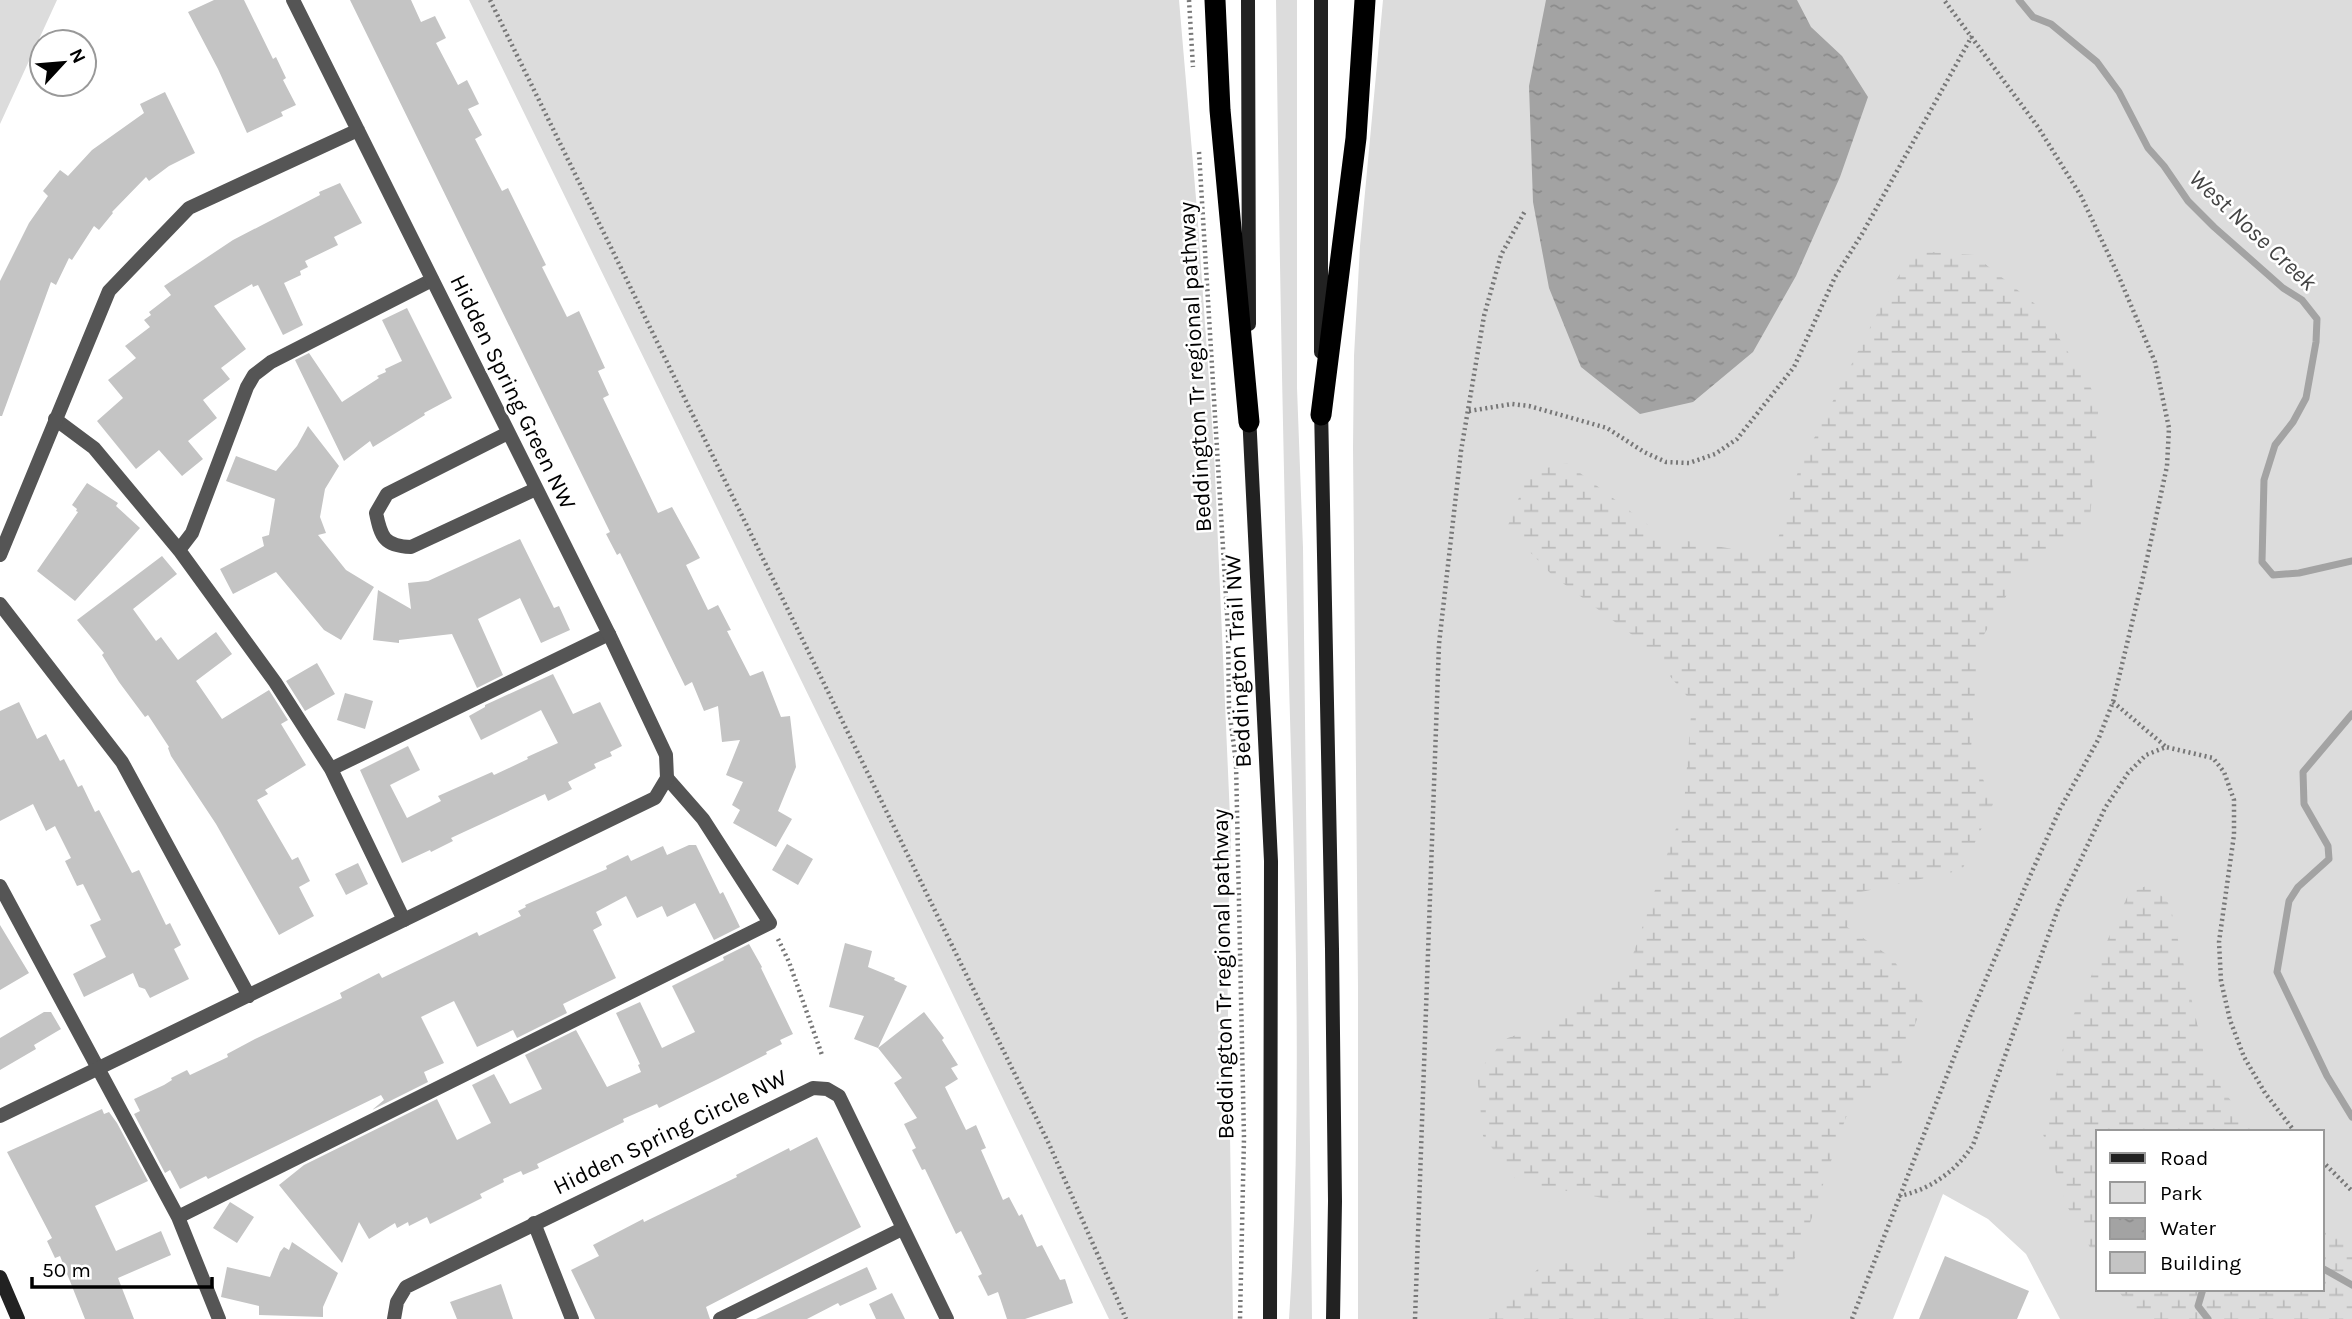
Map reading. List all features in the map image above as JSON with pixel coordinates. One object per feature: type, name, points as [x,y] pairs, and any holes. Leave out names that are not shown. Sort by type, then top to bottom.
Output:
[{"type":"highway","points":[[1215,0],[1220,110],[1249,422]]},
{"type":"highway","points":[[1321,415],[1356,138],[1365,0]]},
{"type":"main road","name":"Beddington Trail NW","points":[[1248,0],[1249,422],[1270,861],[1270,1319]]},
{"type":"main road","points":[[1321,0],[1321,415],[1333,989],[1333,1319]]},
{"type":"main road","points":[[0,1277],[18,1319]]},
{"type":"street","name":"Hidden Spring Green NW","points":[[293,0],[609,634],[666,755],[667,778]]},
{"type":"street","points":[[0,555],[109,291],[189,208],[358,130]]},
{"type":"street","points":[[179,550],[192,533],[247,387],[254,375],[289,352],[432,280]]},
{"type":"street","points":[[55,419],[94,448],[179,550],[275,682],[331,769],[404,920]]},
{"type":"street","points":[[508,433],[387,494],[376,513],[381,534],[394,547],[411,547],[536,489]]},
{"type":"street","points":[[0,604],[122,762],[249,996]]},
{"type":"street","points":[[331,769],[609,634]]},
{"type":"street","points":[[0,1115],[655,798],[667,778],[703,819],[771,923],[178,1217]]},
{"type":"street","points":[[0,886],[178,1217],[219,1319]]},
{"type":"street","name":"Hidden Spring Circle NW","points":[[394,1319],[397,1302],[406,1287],[813,1088],[827,1089],[839,1096],[947,1319]]},
{"type":"street","points":[[534,1223],[572,1319]]},
{"type":"street","points":[[720,1319],[902,1229]]},
{"type":"path","points":[[490,0],[1049,1144],[1126,1319]]},
{"type":"path","points":[[1189,0],[1194,80]]},
{"type":"path","points":[[1852,1319],[1969,1019],[2060,809],[2098,740],[2113,702],[2167,466],[2169,428],[2155,362],[2081,196],[2038,127],[1944,0]]},
{"type":"path","points":[[1468,411],[1512,404],[1529,406],[1607,428],[1644,452],[1667,462],[1689,463],[1715,454],[1737,439],[1794,367],[1835,277],[1862,234],[1972,36]]},
{"type":"path","name":"Beddington Tr regional pathway","points":[[1199,146],[1228,630],[1229,708],[1236,763],[1244,1138],[1240,1319]]},
{"type":"path","points":[[1415,1319],[1439,644],[1468,411],[1484,316],[1501,255],[1525,211]]},
{"type":"path","points":[[2113,702],[2166,747],[2213,758],[2224,772],[2235,800],[2234,835],[2219,942],[2221,981],[2230,1020],[2244,1057],[2265,1093],[2293,1130]]},
{"type":"path","points":[[1899,1196],[1920,1192],[1939,1180],[1965,1158],[1973,1145],[2059,906],[2105,808],[2128,773],[2146,755],[2166,747]]},
{"type":"path","points":[[771,923],[789,962],[822,1055]]},
{"type":"path","points":[[2324,1163],[2352,1191]]},
{"type":"green space","points":[[0,0],[57,0],[44,28],[28,28],[28,63],[0,124]]},
{"type":"green space","points":[[469,0],[1179,0],[1214,452],[1231,840],[1227,953],[1233,1319],[1109,1319]]},
{"type":"green space","points":[[1276,0],[1297,0],[1297,388],[1303,548],[1312,1319],[1289,1319],[1297,1080]]},
{"type":"green space","points":[[1383,0],[2352,0],[2352,1319],[2060,1319],[2026,1254],[1988,1219],[1943,1194],[1893,1319],[1358,1319],[1354,356],[1360,246]]},
{"type":"green space","points":[[1915,251],[1974,255],[2040,308],[2099,401],[2090,520],[2016,579],[1978,645],[1971,749],[1993,804],[1962,870],[1861,892],[1847,927],[1892,958],[1923,1002],[1898,1073],[1846,1117],[1809,1226],[1768,1319],[1487,1319],[1545,1262],[1634,1260],[1648,1243],[1643,1206],[1517,1181],[1483,1136],[1477,1073],[1505,1039],[1563,1018],[1628,969],[1684,805],[1692,702],[1639,640],[1552,575],[1507,528],[1529,472],[1567,463],[1664,537],[1773,556],[1799,468],[1887,294]]},
{"type":"green space","points":[[2151,884],[2170,905],[2207,1067],[2252,1130],[2096,1130],[2096,1258],[2067,1206],[2042,1131],[2069,1025],[2129,893]]},
{"type":"green space","points":[[2324,1219],[2352,1249],[2352,1319],[2139,1319],[2118,1291],[2324,1291]]},
{"type":"water","points":[[1546,0],[1797,0],[1811,27],[1842,56],[1868,97],[1840,177],[1796,276],[1753,352],[1693,402],[1640,414],[1581,367],[1549,288],[1533,202],[1529,86]]},
{"type":"building","points":[[214,0],[244,0],[273,59],[276,57],[286,78],[283,80],[296,105],[281,112],[283,116],[247,133],[188,12]]},
{"type":"building","points":[[350,0],[411,0],[421,22],[435,16],[446,38],[436,43],[458,85],[467,80],[479,104],[468,109],[482,135],[475,139],[502,191],[508,188],[546,265],[542,267],[567,317],[579,311],[605,368],[598,371],[609,395],[603,398],[658,513],[672,507],[700,558],[686,565],[708,610],[718,605],[731,630],[727,631],[750,676],[763,671],[781,717],[790,716],[796,767],[778,811],[792,819],[776,847],[733,823],[740,810],[732,805],[743,782],[726,775],[740,740],[722,742],[718,706],[704,711],[692,682],[685,686],[620,553],[617,555],[606,534],[610,532]]},
{"type":"building","points":[[165,92],[195,153],[169,166],[149,181],[146,177],[112,212],[99,230],[94,226],[72,260],[69,258],[56,285],[51,282],[0,416],[0,281],[29,223],[48,196],[43,191],[60,170],[68,176],[92,150],[144,113],[140,104]]},
{"type":"building","points":[[340,183],[362,223],[334,237],[338,245],[305,261],[308,267],[300,271],[301,275],[284,283],[303,325],[283,335],[258,285],[253,287],[252,284],[214,306],[246,349],[221,368],[230,379],[203,400],[217,418],[188,441],[203,459],[182,476],[159,450],[136,469],[97,421],[123,398],[108,380],[136,358],[125,346],[150,327],[144,320],[151,315],[149,312],[171,295],[164,286],[233,240]]},
{"type":"building","points":[[407,308],[452,398],[373,447],[370,441],[344,461],[295,360],[309,353],[342,402],[379,378],[377,376],[386,372],[385,369],[402,361],[382,320]]},
{"type":"building","points":[[308,426],[339,466],[325,489],[320,517],[326,533],[318,535],[346,570],[374,587],[341,640],[324,630],[276,572],[233,594],[220,569],[264,546],[262,537],[269,535],[275,499],[226,481],[236,456],[276,471],[297,446]]},
{"type":"building","points":[[87,483],[118,503],[116,506],[140,528],[75,601],[37,571],[78,512],[72,505]]},
{"type":"building","points":[[520,539],[554,608],[559,606],[570,630],[541,643],[520,598],[478,619],[503,675],[477,688],[452,634],[399,640],[399,643],[373,640],[378,590],[411,609],[408,583],[428,581]]},
{"type":"building","points":[[162,556],[177,574],[133,609],[156,641],[161,637],[178,660],[216,632],[232,654],[196,681],[222,719],[269,690],[288,720],[281,724],[306,765],[265,790],[268,794],[257,800],[292,860],[298,857],[310,881],[299,887],[314,916],[279,935],[216,824],[171,756],[169,747],[148,715],[145,717],[119,682],[102,655],[104,653],[77,620]]},
{"type":"building","points":[[317,663],[335,694],[305,711],[286,681]]},
{"type":"building","points":[[553,674],[573,714],[600,702],[622,746],[610,752],[612,756],[594,764],[596,768],[568,782],[572,789],[548,801],[545,794],[451,838],[453,841],[431,852],[430,850],[402,863],[360,770],[408,746],[420,770],[390,785],[407,818],[441,801],[438,796],[528,759],[527,757],[558,743],[541,710],[481,740],[469,716],[485,705]]},
{"type":"building","points":[[345,693],[373,701],[365,729],[337,720]]},
{"type":"building","points":[[19,702],[37,739],[46,734],[60,761],[64,759],[78,787],[82,785],[95,812],[99,810],[132,873],[139,870],[166,925],[170,923],[181,945],[174,949],[189,979],[150,998],[145,989],[139,987],[133,973],[84,997],[73,974],[106,957],[90,925],[101,920],[83,884],[77,886],[65,861],[71,858],[55,826],[46,831],[33,804],[0,821],[0,711]]},
{"type":"building","points":[[787,844],[813,859],[798,885],[772,870]]},
{"type":"building","points":[[689,845],[696,845],[740,927],[714,940],[695,903],[667,917],[662,906],[637,918],[626,896],[596,912],[602,925],[593,930],[616,978],[563,1004],[567,1013],[517,1038],[513,1030],[477,1047],[454,1001],[421,1017],[444,1063],[424,1072],[428,1082],[372,1110],[384,1100],[381,1095],[208,1179],[206,1176],[180,1189],[170,1170],[165,1173],[134,1114],[140,1111],[134,1099],[164,1085],[187,1070],[190,1075],[228,1057],[227,1054],[255,1039],[342,998],[340,993],[379,973],[382,978],[477,932],[479,936],[521,916],[518,911],[526,907],[525,905],[607,869],[606,866],[628,855],[631,861],[663,846],[667,855]]},
{"type":"building","points":[[358,863],[368,884],[346,895],[335,874]]},
{"type":"building","points":[[0,925],[29,973],[0,990]]},
{"type":"building","points":[[845,943],[872,951],[868,967],[907,986],[878,1048],[854,1039],[864,1016],[829,1007]]},
{"type":"building","points":[[749,944],[793,1034],[780,1040],[782,1044],[766,1052],[767,1054],[659,1108],[657,1104],[623,1119],[624,1122],[537,1164],[539,1168],[523,1175],[521,1171],[503,1179],[504,1182],[480,1194],[482,1198],[430,1224],[427,1217],[409,1226],[408,1222],[397,1228],[395,1223],[369,1239],[359,1222],[342,1263],[279,1185],[304,1165],[437,1099],[457,1140],[491,1123],[472,1085],[494,1074],[510,1104],[542,1089],[525,1055],[576,1030],[607,1087],[641,1072],[638,1065],[640,1064],[616,1013],[640,1002],[662,1048],[695,1032],[672,986]]},
{"type":"building","points":[[44,1012],[51,1012],[61,1029],[34,1045],[36,1049],[0,1070],[0,1038]]},
{"type":"building","points":[[924,1012],[944,1038],[942,1040],[958,1065],[951,1068],[958,1079],[945,1087],[966,1130],[976,1125],[986,1148],[981,1150],[1003,1200],[1009,1197],[1019,1216],[1022,1214],[1037,1247],[1042,1245],[1060,1280],[1065,1279],[1073,1303],[1025,1319],[1007,1319],[998,1292],[988,1296],[978,1276],[982,1274],[961,1231],[956,1234],[925,1169],[922,1170],[912,1150],[916,1148],[904,1124],[917,1118],[894,1083],[902,1078],[878,1048]]},
{"type":"building","points":[[102,1109],[104,1114],[109,1112],[117,1123],[148,1181],[95,1206],[116,1251],[161,1231],[171,1255],[118,1278],[134,1319],[85,1319],[60,1256],[55,1258],[47,1241],[52,1238],[7,1152]]},
{"type":"building","points":[[817,1137],[861,1227],[706,1307],[710,1319],[595,1319],[571,1270],[599,1256],[593,1245],[643,1219],[644,1222],[737,1177],[736,1175],[789,1148],[790,1151]]},
{"type":"building","points":[[230,1202],[254,1217],[237,1243],[213,1228]]},
{"type":"building","points":[[292,1242],[338,1273],[323,1307],[323,1317],[259,1315],[259,1306],[221,1297],[227,1267],[270,1277],[280,1252],[284,1247],[289,1250]]},
{"type":"building","points":[[1945,1256],[2029,1291],[2017,1319],[1919,1319]]},
{"type":"building","points":[[867,1267],[877,1289],[840,1306],[838,1303],[807,1319],[756,1319]]},
{"type":"building","points":[[501,1284],[513,1319],[457,1319],[450,1302]]},
{"type":"building","points":[[892,1293],[905,1319],[876,1319],[869,1304]]},
{"type":"waterway","name":"West Nose Creek","points":[[2019,0],[2033,17],[2051,24],[2097,62],[2119,92],[2148,148],[2188,201],[2283,288],[2302,300],[2317,319],[2316,342],[2306,398],[2293,422],[2275,445],[2264,480],[2262,562],[2273,575],[2299,573],[2352,561]]},
{"type":"waterway","name":"West Nose Creek","points":[[2352,714],[2303,772],[2304,804],[2328,846],[2329,859],[2298,887],[2289,901],[2277,972],[2327,1076],[2352,1117]]},
{"type":"waterway","name":"West Nose Creek","points":[[2324,1269],[2352,1285]]},
{"type":"waterway","name":"West Nose Creek","points":[[2202,1291],[2198,1306],[2208,1319]]}]
